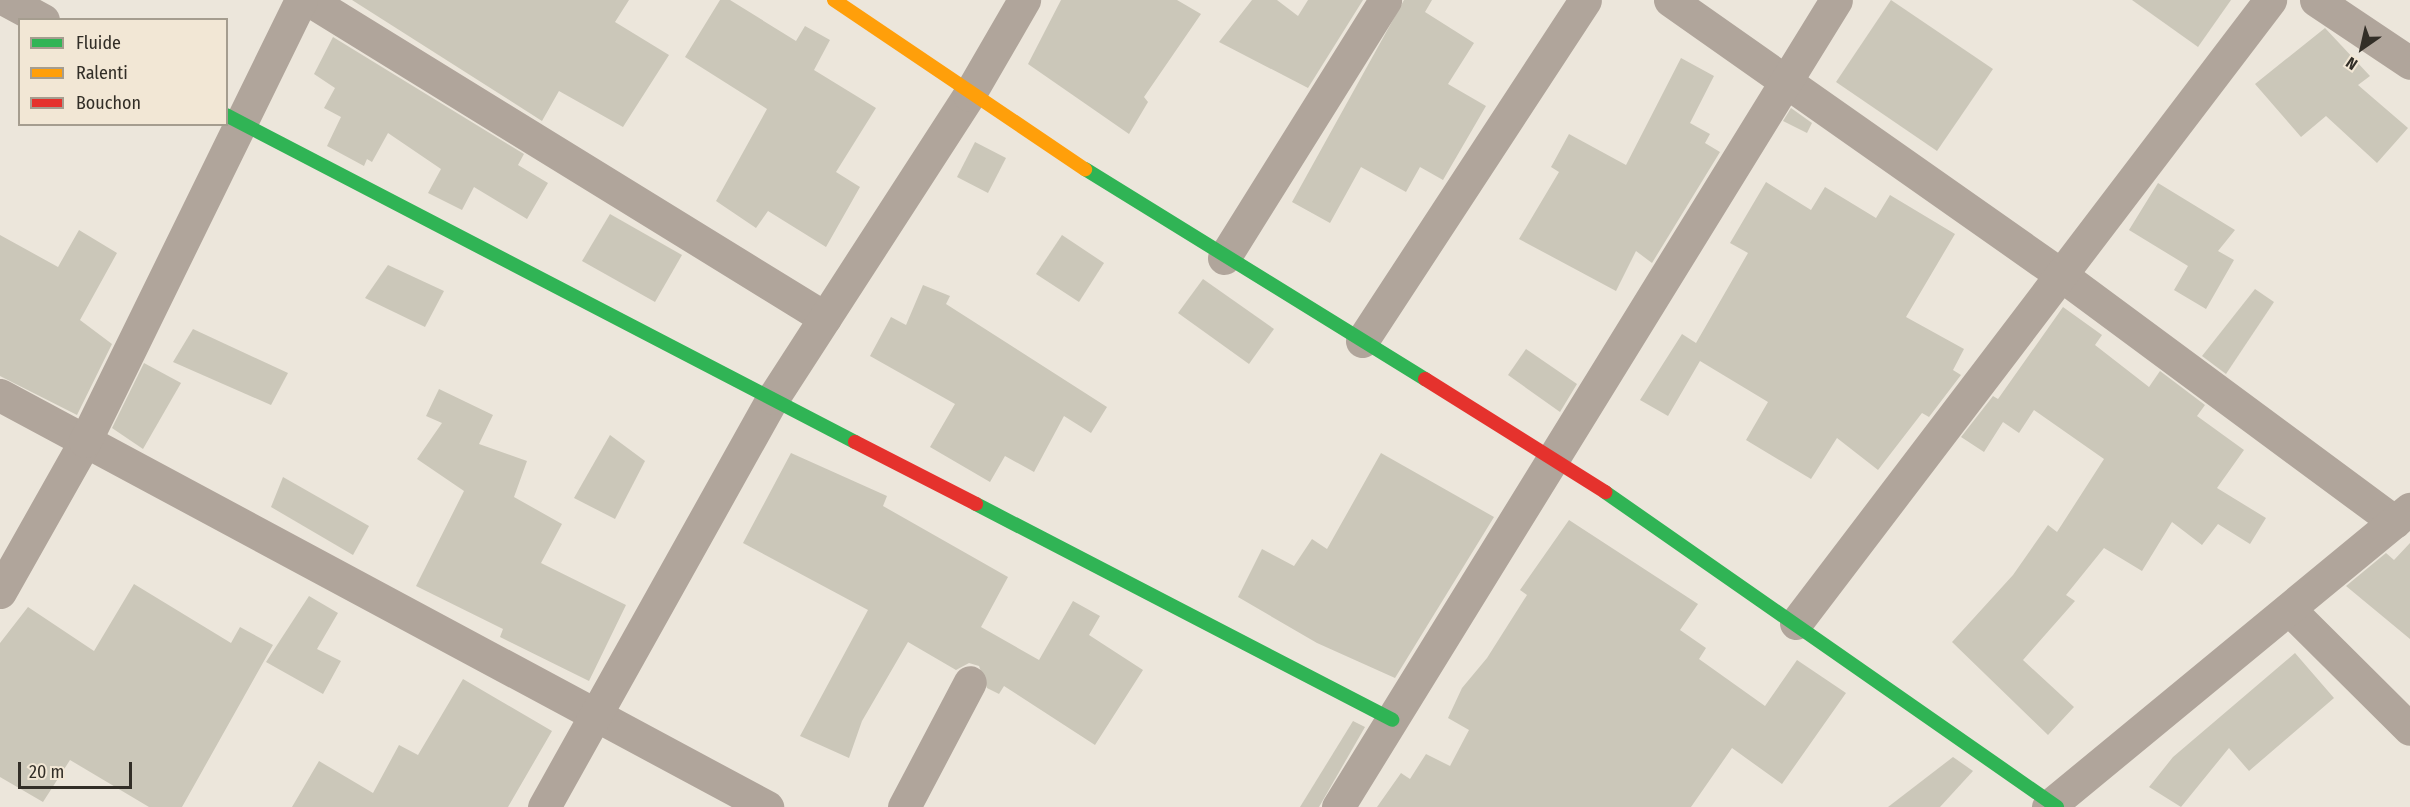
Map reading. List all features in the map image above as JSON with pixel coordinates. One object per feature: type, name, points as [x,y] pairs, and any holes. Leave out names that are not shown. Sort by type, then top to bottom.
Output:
[{"type":"street","points":[[6,0],[39,18]]},
{"type":"street","points":[[0,592],[85,441],[233,118],[301,0]]},
{"type":"street","points":[[309,0],[825,318]]},
{"type":"street","points":[[834,0],[969,95],[1224,258],[1554,457],[1796,623],[2052,806],[2402,515],[1670,0]]},
{"type":"street","points":[[544,807],[598,716],[773,398],[969,95],[1024,0]]},
{"type":"street","points":[[1224,258],[1385,0]]},
{"type":"street","points":[[1362,341],[1585,0]]},
{"type":"street","points":[[1338,807],[1836,0]]},
{"type":"street","points":[[1796,623],[2270,0]]},
{"type":"street","points":[[2316,0],[2410,63]]},
{"type":"street","points":[[233,118],[1392,720]]},
{"type":"street","points":[[0,395],[767,807]]},
{"type":"street","points":[[2289,609],[2410,729]]},
{"type":"street","points":[[904,807],[970,682]]},
{"type":"building","points":[[352,0],[629,0],[615,22],[669,55],[623,127],[559,91],[542,121]]},
{"type":"building","points":[[720,0],[730,0],[796,41],[805,26],[830,40],[814,70],[876,108],[836,172],[860,187],[826,247],[768,211],[756,228],[716,201],[767,109],[685,57]]},
{"type":"building","points":[[1061,0],[1177,0],[1201,14],[1144,97],[1148,102],[1129,134],[1028,64]]},
{"type":"building","points":[[1252,0],[1277,0],[1298,16],[1308,0],[1363,0],[1308,88],[1219,42]]},
{"type":"building","points":[[1404,0],[1432,0],[1425,12],[1474,43],[1448,84],[1486,106],[1443,180],[1420,167],[1406,192],[1361,167],[1330,223],[1292,202]]},
{"type":"building","points":[[1891,0],[1993,69],[1937,151],[1836,82]]},
{"type":"building","points":[[2132,0],[2231,0],[2198,47]]},
{"type":"building","points":[[2325,28],[2370,76],[2358,85],[2408,128],[2377,163],[2326,116],[2301,137],[2255,84]]},
{"type":"building","points":[[333,37],[524,154],[518,165],[548,183],[527,219],[474,187],[462,210],[428,193],[441,169],[388,133],[372,162],[367,159],[364,166],[327,146],[341,117],[324,108],[335,88],[314,74]]},
{"type":"building","points":[[1681,58],[1714,76],[1690,123],[1710,134],[1705,143],[1720,152],[1652,263],[1636,251],[1616,291],[1519,239],[1559,172],[1551,167],[1569,134],[1626,165]]},
{"type":"building","points":[[1791,108],[1812,123],[1807,133],[1783,121]]},
{"type":"building","points":[[975,142],[1006,158],[988,193],[957,177]]},
{"type":"building","points":[[1766,182],[1811,210],[1825,187],[1876,218],[1890,195],[1955,234],[1906,317],[1964,349],[1953,370],[1961,375],[1929,417],[1922,413],[1878,470],[1837,438],[1811,479],[1746,440],[1768,402],[1700,361],[1668,416],[1640,400],[1682,334],[1696,343],[1748,253],[1730,243]]},
{"type":"building","points":[[2158,183],[2235,230],[2218,251],[2234,260],[2206,309],[2174,290],[2188,266],[2129,230]]},
{"type":"building","points":[[610,214],[682,255],[655,302],[582,261]]},
{"type":"building","points":[[79,230],[117,253],[80,320],[112,344],[77,415],[0,376],[0,235],[58,267]]},
{"type":"building","points":[[1062,235],[1104,263],[1079,302],[1036,274]]},
{"type":"building","points":[[388,265],[444,291],[425,327],[365,298]]},
{"type":"building","points":[[1203,279],[1274,329],[1249,364],[1178,313]]},
{"type":"building","points":[[923,285],[950,296],[946,304],[1107,407],[1091,433],[1064,416],[1034,472],[1005,456],[990,482],[930,447],[955,404],[870,356],[891,317],[906,325]]},
{"type":"building","points":[[2255,289],[2274,302],[2226,374],[2202,356]]},
{"type":"building","points":[[2063,307],[2102,335],[2095,345],[2149,387],[2160,371],[2205,405],[2197,416],[2244,450],[2217,488],[2266,518],[2250,544],[2218,524],[2202,545],[2172,522],[2142,571],[2104,548],[2066,595],[2075,601],[2023,660],[2074,707],[2048,735],[1952,642],[2013,575],[2048,525],[2057,532],[2104,459],[2034,410],[2019,433],[2003,422],[1984,452],[1961,437],[1993,396],[1998,399]]},
{"type":"building","points":[[193,329],[288,373],[271,405],[173,362]]},
{"type":"building","points":[[1526,349],[1577,384],[1560,412],[1508,375]]},
{"type":"building","points":[[144,363],[181,383],[143,449],[112,428]]},
{"type":"building","points":[[439,389],[493,415],[479,444],[527,461],[514,497],[562,524],[541,563],[626,605],[589,681],[500,637],[503,629],[416,586],[464,491],[417,459],[442,423],[426,416]]},
{"type":"building","points":[[610,435],[645,461],[615,519],[574,498]]},
{"type":"building","points":[[791,453],[887,496],[883,506],[1008,577],[981,627],[1039,660],[1073,601],[1100,616],[1089,635],[1143,670],[1095,745],[1004,686],[999,694],[987,688],[979,666],[969,663],[956,670],[908,642],[862,721],[849,758],[800,736],[868,610],[743,543]]},
{"type":"building","points":[[1381,453],[1494,517],[1395,678],[1317,643],[1238,597],[1262,549],[1294,566],[1312,539],[1327,549]]},
{"type":"building","points":[[283,477],[369,526],[353,555],[271,507]]},
{"type":"building","points":[[1569,520],[1698,604],[1680,630],[1706,648],[1699,659],[1765,706],[1797,660],[1846,693],[1782,784],[1732,748],[1691,807],[1377,807],[1401,773],[1410,779],[1426,754],[1450,766],[1469,730],[1448,718],[1462,688],[1487,658],[1527,595],[1520,590]]},
{"type":"building","points":[[2410,543],[2410,639],[2346,586],[2386,553],[2394,560]]},
{"type":"building","points":[[134,584],[231,643],[240,627],[273,645],[182,807],[149,807],[70,760],[43,802],[0,777],[0,643],[28,607],[94,651]]},
{"type":"building","points":[[309,596],[338,613],[317,649],[341,661],[323,694],[266,662]]},
{"type":"building","points":[[2295,653],[2334,698],[2249,771],[2229,748],[2181,807],[2149,787],[2173,757]]},
{"type":"building","points":[[463,679],[552,731],[508,807],[292,807],[319,761],[373,793],[399,745],[418,755]]},
{"type":"building","points":[[1353,721],[1365,727],[1319,807],[1300,807]]},
{"type":"building","points":[[1953,757],[1973,771],[1940,807],[1888,807]]},
{"type":"traffic: fast","points":[[228,116],[855,442]]},
{"type":"traffic: fast","points":[[1085,169],[1425,379]]},
{"type":"traffic: fast","points":[[1605,492],[2057,807]]},
{"type":"traffic: fast","points":[[976,504],[1392,720]]},
{"type":"traffic: slow","points":[[834,0],[1085,169]]},
{"type":"traffic: jam","points":[[1425,379],[1605,492]]},
{"type":"traffic: jam","points":[[855,442],[976,504]]}]
